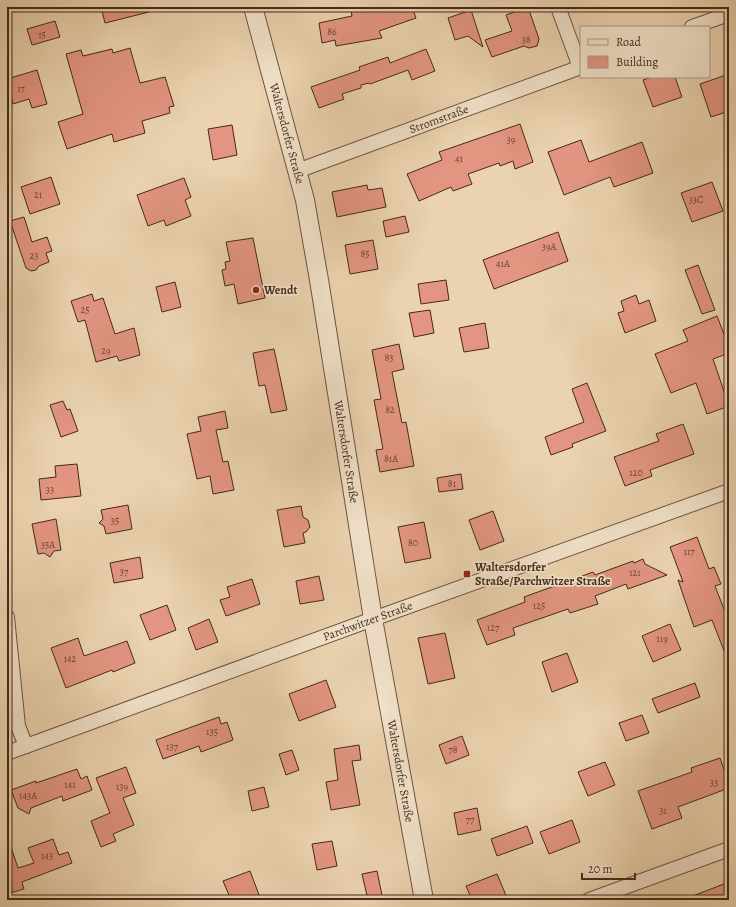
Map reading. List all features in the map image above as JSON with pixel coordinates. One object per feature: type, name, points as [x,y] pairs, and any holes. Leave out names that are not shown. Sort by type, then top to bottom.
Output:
[{"type":"street","name":"Waltersdorfer Straße","points":[[253,7],[305,200],[373,619],[424,900]]},
{"type":"street","points":[[558,7],[580,64]]},
{"type":"street","points":[[695,26],[729,14]]},
{"type":"street","name":"Stromstraße","points":[[297,171],[580,67]]},
{"type":"street","name":"Parchwitzer Straße","points":[[7,753],[729,491]]},
{"type":"street","points":[[7,617],[18,726],[26,746]]},
{"type":"street","points":[[589,900],[729,849]]},
{"type":"building","points":[[101,7],[148,7],[149,12],[105,23]]},
{"type":"building","points":[[350,7],[372,7],[373,11],[385,7],[412,7],[416,18],[379,31],[382,38],[336,46],[335,40],[322,43],[319,23],[352,16]]},
{"type":"building","points":[[528,7],[539,39],[537,46],[529,48],[524,46],[492,57],[485,40],[512,31],[506,15]]},
{"type":"building","points":[[471,10],[483,47],[468,36],[455,40],[448,18]]},
{"type":"building","points":[[55,21],[60,37],[32,45],[27,29]]},
{"type":"building","points":[[130,48],[140,83],[165,77],[174,106],[169,107],[170,113],[142,121],[145,133],[114,142],[112,134],[67,149],[58,122],[83,114],[66,54],[81,50],[83,56],[112,49],[113,53]]},
{"type":"building","points":[[426,49],[435,71],[412,80],[408,70],[370,84],[361,85],[361,88],[342,94],[344,99],[319,108],[311,87],[360,70],[359,67],[388,57],[390,63]]},
{"type":"building","points":[[37,70],[47,104],[32,108],[29,99],[13,104],[7,79]]},
{"type":"building","points":[[729,74],[729,111],[711,117],[700,84]]},
{"type":"building","points":[[649,78],[675,78],[682,97],[653,107],[643,80]]},
{"type":"building","points":[[520,124],[533,162],[515,169],[513,161],[500,166],[499,163],[468,174],[472,184],[453,191],[451,187],[419,201],[407,174],[442,160],[439,152]]},
{"type":"building","points":[[232,125],[237,155],[213,160],[208,129]]},
{"type":"building","points":[[581,140],[589,162],[642,142],[653,173],[614,187],[610,177],[564,195],[548,152]]},
{"type":"building","points":[[51,177],[60,204],[30,214],[21,187]]},
{"type":"building","points":[[184,178],[191,197],[185,200],[191,216],[166,226],[164,220],[148,226],[137,195]]},
{"type":"building","points":[[712,182],[723,211],[692,222],[681,193]]},
{"type":"building","points":[[367,185],[368,190],[382,188],[386,207],[337,217],[332,192]]},
{"type":"building","points":[[405,216],[409,232],[386,237],[383,221]]},
{"type":"building","points":[[24,217],[32,242],[47,237],[52,251],[46,253],[49,262],[39,266],[36,270],[31,271],[26,268],[10,221]]},
{"type":"building","points":[[558,232],[568,261],[494,289],[483,260]]},
{"type":"building","points":[[253,238],[265,298],[238,304],[234,284],[225,286],[222,270],[226,269],[225,262],[230,261],[226,242]]},
{"type":"building","points":[[373,240],[378,269],[350,274],[345,245]]},
{"type":"building","points":[[698,265],[715,310],[702,314],[685,270]]},
{"type":"building","points":[[446,280],[449,300],[421,304],[418,284]]},
{"type":"building","points":[[175,282],[181,307],[162,312],[156,287]]},
{"type":"building","points":[[92,294],[94,301],[103,298],[115,334],[134,328],[140,355],[119,361],[117,356],[96,362],[85,320],[78,322],[71,301]]},
{"type":"building","points":[[636,295],[639,304],[649,300],[656,321],[625,333],[618,313],[624,311],[621,301]]},
{"type":"building","points":[[430,310],[434,333],[414,337],[409,313]]},
{"type":"building","points":[[717,316],[729,347],[729,353],[713,359],[729,406],[707,414],[696,383],[671,393],[655,354],[688,341],[683,330]]},
{"type":"building","points":[[485,323],[489,348],[464,352],[459,328]]},
{"type":"building","points":[[399,344],[404,369],[392,372],[402,423],[406,422],[414,466],[380,472],[376,450],[383,449],[374,400],[381,399],[372,350]]},
{"type":"building","points":[[274,349],[287,410],[271,413],[265,385],[259,386],[253,353]]},
{"type":"building","points":[[587,383],[606,431],[572,444],[573,447],[551,455],[545,437],[584,422],[572,389]]},
{"type":"building","points":[[63,401],[67,410],[70,409],[78,431],[61,437],[50,405]]},
{"type":"building","points":[[225,411],[228,428],[216,430],[223,462],[228,461],[234,490],[213,494],[210,476],[197,479],[187,434],[201,431],[198,417]]},
{"type":"building","points":[[683,424],[694,454],[650,470],[652,476],[625,486],[614,457],[659,441],[656,434]]},
{"type":"building","points":[[77,464],[81,496],[41,500],[39,479],[56,477],[55,466]]},
{"type":"building","points":[[461,474],[463,489],[439,492],[437,478]]},
{"type":"building","points":[[128,505],[132,529],[106,534],[104,526],[99,523],[103,519],[101,510]]},
{"type":"building","points":[[301,506],[303,517],[308,520],[310,527],[303,533],[305,543],[284,547],[277,510]]},
{"type":"building","points":[[493,511],[504,541],[480,550],[469,520]]},
{"type":"building","points":[[56,519],[61,550],[54,551],[50,557],[44,553],[38,554],[32,524]]},
{"type":"building","points":[[424,522],[431,558],[405,563],[398,527]]},
{"type":"building","points":[[697,537],[709,569],[714,567],[721,584],[715,586],[729,622],[728,661],[712,620],[694,627],[678,580],[683,582],[670,547]]},
{"type":"building","points":[[140,557],[143,578],[114,583],[110,563]]},
{"type":"building","points":[[643,559],[645,564],[667,575],[628,589],[626,584],[595,596],[598,604],[570,613],[568,609],[513,628],[515,635],[487,645],[477,620],[525,602],[524,597],[593,572],[595,575],[633,561],[634,563]]},
{"type":"building","points":[[319,576],[324,600],[300,604],[296,581]]},
{"type":"building","points":[[252,579],[260,604],[226,616],[220,600],[230,597],[227,587]]},
{"type":"building","points":[[167,605],[176,630],[150,640],[140,615]]},
{"type":"building","points":[[209,619],[218,642],[196,650],[188,628]]},
{"type":"building","points":[[670,624],[681,650],[653,662],[642,636]]},
{"type":"building","points":[[445,633],[455,678],[428,684],[418,638]]},
{"type":"building","points":[[78,638],[84,656],[127,641],[135,663],[113,672],[112,670],[66,688],[51,648]]},
{"type":"building","points":[[567,653],[578,682],[552,692],[542,662]]},
{"type":"building","points":[[326,680],[336,707],[299,721],[289,694]]},
{"type":"building","points":[[695,683],[700,697],[658,713],[652,699]]},
{"type":"building","points":[[642,715],[649,733],[626,741],[619,723]]},
{"type":"building","points":[[219,717],[221,724],[227,722],[233,740],[201,752],[199,746],[163,759],[156,740]]},
{"type":"building","points":[[462,736],[469,755],[446,764],[439,745]]},
{"type":"building","points":[[359,745],[361,760],[352,761],[360,805],[331,810],[326,782],[338,780],[334,749]]},
{"type":"building","points":[[292,750],[299,770],[286,775],[279,754]]},
{"type":"building","points":[[720,758],[729,788],[678,807],[682,818],[652,829],[638,791],[692,772],[691,768]]},
{"type":"building","points":[[605,762],[615,785],[588,796],[578,772]]},
{"type":"building","points":[[126,767],[136,793],[123,798],[134,825],[113,834],[116,841],[101,847],[91,821],[110,813],[96,778]]},
{"type":"building","points":[[77,769],[81,779],[87,776],[92,790],[63,801],[62,796],[31,808],[29,814],[18,808],[11,790]]},
{"type":"building","points":[[264,787],[269,807],[252,811],[248,791]]},
{"type":"building","points":[[477,808],[481,830],[458,835],[454,813]]},
{"type":"building","points":[[572,820],[580,842],[549,854],[540,832]]},
{"type":"building","points":[[527,826],[533,843],[497,856],[491,839]]},
{"type":"building","points":[[53,839],[59,855],[68,852],[72,863],[22,882],[24,889],[7,894],[7,845],[10,844],[18,868],[34,863],[28,848]]},
{"type":"building","points":[[332,841],[337,866],[317,870],[312,844]]},
{"type":"building","points":[[250,871],[261,900],[231,900],[223,881]]},
{"type":"building","points":[[377,871],[383,900],[368,900],[362,874]]},
{"type":"building","points":[[497,874],[508,900],[472,900],[466,886]]},
{"type":"building","points":[[729,882],[729,900],[685,900],[685,899]]},
{"type":"place","name":"Wendt","points":[[256,290]]},
{"type":"place","name":"Waltersdorfer Straße/Parchwitzer Straße","points":[[467,574]]}]
